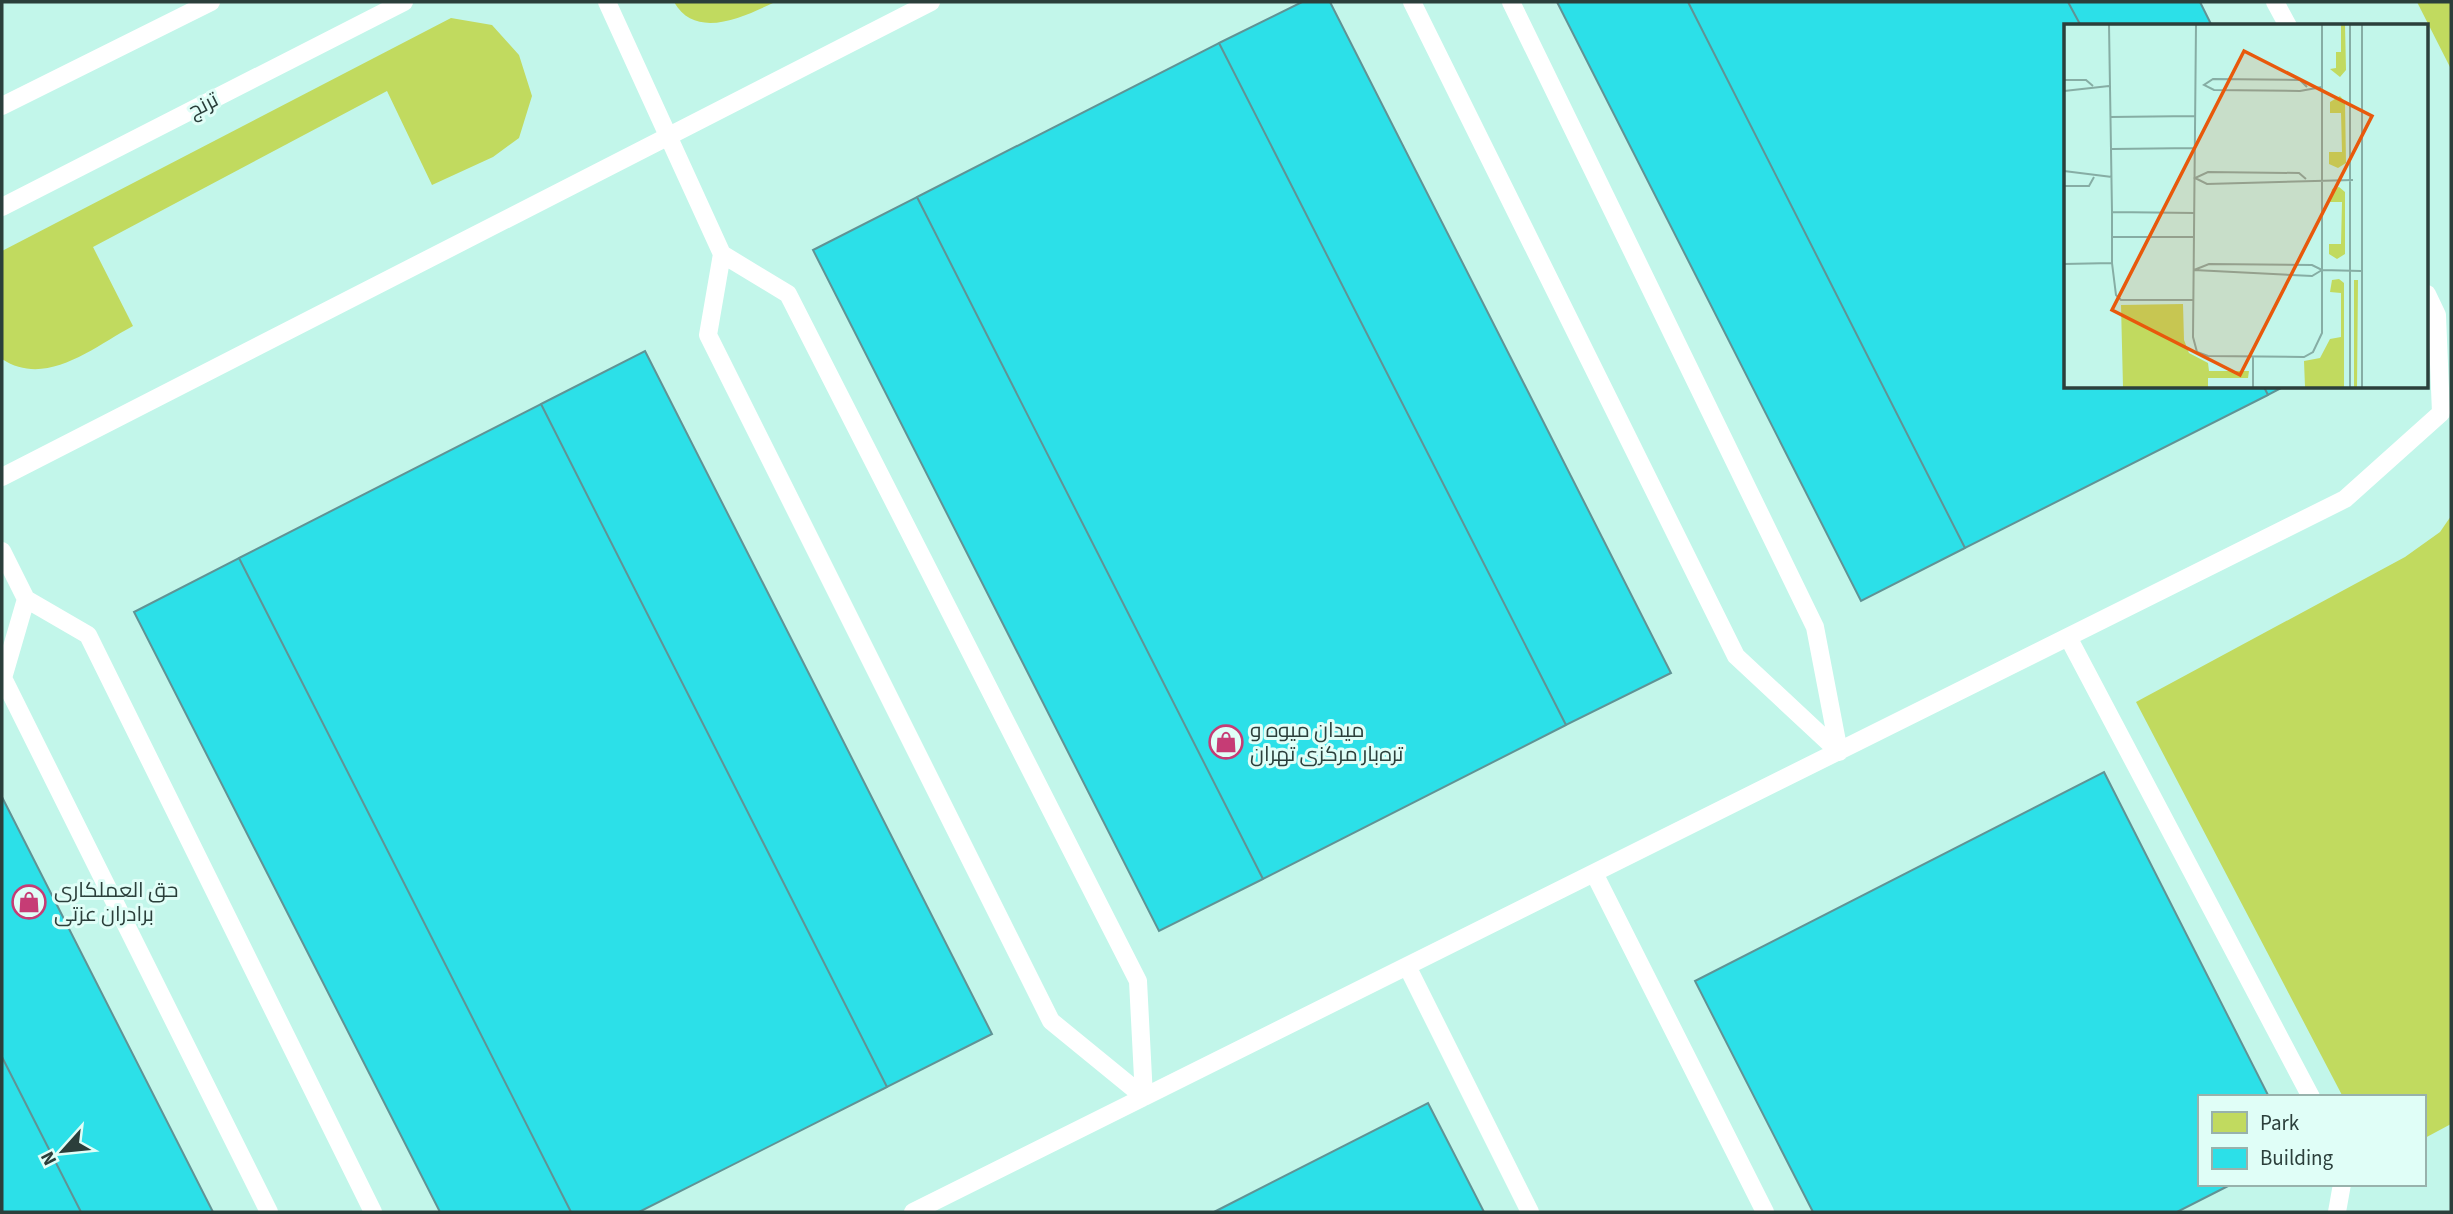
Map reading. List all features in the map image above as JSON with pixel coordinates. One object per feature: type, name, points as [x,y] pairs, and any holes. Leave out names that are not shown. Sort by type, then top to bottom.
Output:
[{"type":"lane","points":[[2,106],[211,2]]},
{"type":"lane","name":"ترنج","points":[[2,207],[404,2]]},
{"type":"lane","points":[[607,2],[722,254],[788,294],[1138,981],[1144,1097]]},
{"type":"lane","points":[[2,477],[931,2]]},
{"type":"lane","points":[[1412,2],[1736,656],[1839,751]]},
{"type":"lane","points":[[1511,2],[1815,627],[1839,751]]},
{"type":"lane","points":[[2275,2],[2287,24]]},
{"type":"lane","points":[[722,254],[708,335],[976,872],[1051,1021],[1144,1097]]},
{"type":"lane","points":[[914,1212],[2345,499],[2441,413],[2437,314],[2428,296]]},
{"type":"lane","points":[[2,551],[26,599],[88,635],[373,1212]]},
{"type":"lane","points":[[26,599],[3,678],[269,1212]]},
{"type":"lane","points":[[2068,637],[2310,1095]]},
{"type":"lane","points":[[1594,873],[1765,1212]]},
{"type":"lane","points":[[1407,966],[1530,1212]]},
{"type":"lane","points":[[2337,1212],[2342,1186]]},
{"type":"green space","points":[[674,2],[775,2],[736,18],[708,23],[683,14]]},
{"type":"green space","points":[[2417,2],[2451,2],[2451,69]]},
{"type":"green space","points":[[451,18],[492,25],[519,55],[532,96],[519,138],[493,157],[432,185],[387,91],[93,247],[133,326],[85,354],[52,367],[19,367],[2,359],[2,251]]},
{"type":"green space","points":[[2451,516],[2451,1124],[2425,1138],[2425,1095],[2342,1095],[2136,702],[2405,557],[2440,532]]},
{"type":"building","points":[[1302,2],[1330,2],[1671,673],[1566,725],[1219,43]]},
{"type":"building","points":[[1557,2],[1688,2],[1965,548],[1861,601]]},
{"type":"building","points":[[1688,2],[2068,2],[2080,24],[2064,24],[2064,388],[2264,388],[2268,395],[1965,548]]},
{"type":"building","points":[[2068,2],[2200,2],[2211,24],[2080,24]]},
{"type":"building","points":[[1219,43],[1566,725],[1263,879],[917,197]]},
{"type":"building","points":[[917,197],[1263,879],[1159,931],[813,250]]},
{"type":"building","points":[[645,351],[992,1034],[887,1087],[541,404]]},
{"type":"building","points":[[2264,388],[2281,388],[2268,395]]},
{"type":"building","points":[[541,404],[887,1087],[639,1212],[571,1212],[239,558]]},
{"type":"building","points":[[239,558],[571,1212],[440,1212],[134,612]]},
{"type":"building","points":[[2104,772],[2268,1095],[2198,1095],[2198,1186],[2228,1186],[2177,1212],[1813,1212],[1695,981]]},
{"type":"building","points":[[2,797],[213,1212],[81,1212],[2,1057]]},
{"type":"building","points":[[2,1057],[81,1212],[2,1212]]},
{"type":"building","points":[[1428,1103],[1484,1212],[1214,1212]]},
{"type":"place","name":"میدان میوه و تره‌بار مرکزی تهران","points":[[1226,742]]},
{"type":"place","name":"حق العملکاری برادران عزتی","points":[[29,902]]}]
